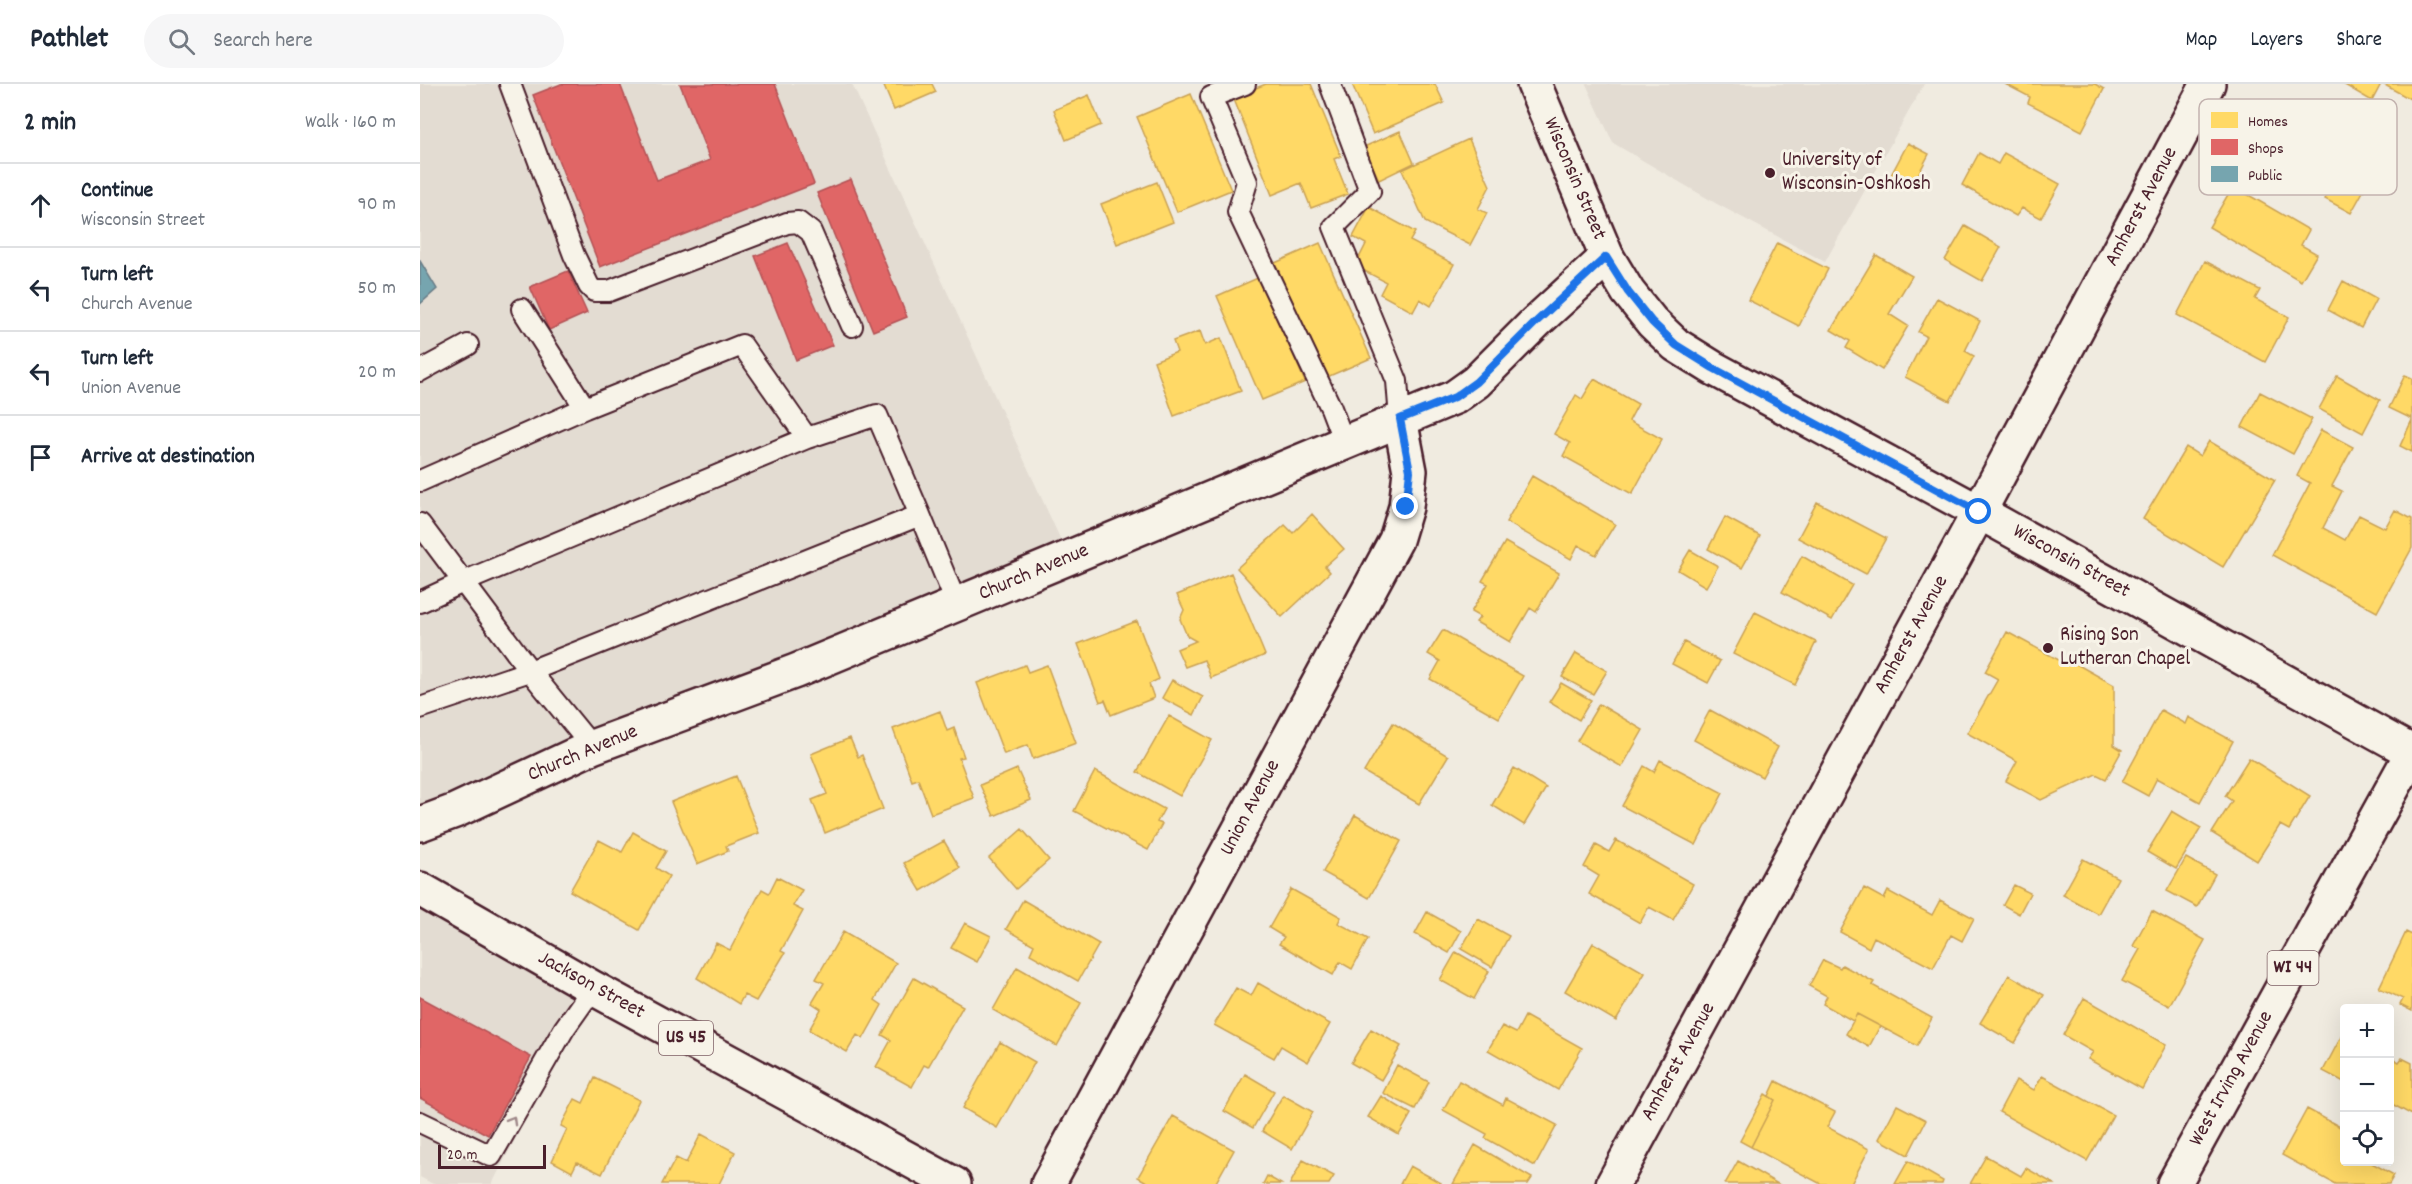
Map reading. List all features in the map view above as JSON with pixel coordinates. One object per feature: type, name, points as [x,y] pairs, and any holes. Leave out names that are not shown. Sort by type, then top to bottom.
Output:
[{"type":"street","name":"Wisconsin Street","points":[[1534,84],[1606,257],[1642,311],[1676,345],[1713,368],[1979,512],[2412,752]]},
{"type":"street","name":"Amherst Avenue","points":[[2200,99],[2208,84]]},
{"type":"street","name":"Amherst Avenue","points":[[1612,1184],[1979,512],[2199,101]]},
{"type":"street","name":"Church Avenue","points":[[420,824],[455,811],[592,747],[796,671],[1455,397],[1476,382],[1606,257]]},
{"type":"street","name":"Union Avenue","points":[[1048,1184],[1396,540],[1406,507],[1410,471],[1400,419]]},
{"type":"street","name":"West Irving Avenue","points":[[2174,1184],[2412,752]]},
{"type":"street","name":"Jackson Street","points":[[420,889],[593,988],[954,1184]]},
{"type":"lane","points":[[510,84],[574,255],[589,286],[594,291],[609,291],[787,223],[798,222],[811,232],[852,326]]},
{"type":"lane","points":[[1245,84],[1211,97],[1247,182],[1238,212],[1331,408],[1344,442]]},
{"type":"lane","points":[[1330,84],[1370,191],[1334,227],[1397,381],[1400,419]]},
{"type":"lane","points":[[522,309],[585,408]]},
{"type":"lane","points":[[420,371],[468,345]]},
{"type":"lane","points":[[420,481],[585,408],[742,345],[807,438]]},
{"type":"lane","points":[[420,602],[807,438],[877,414],[957,605]]},
{"type":"lane","points":[[420,708],[530,671],[920,515]]},
{"type":"lane","points":[[420,524],[530,671],[592,747]]},
{"type":"lane","points":[[420,1122],[492,1156],[564,1029],[593,988]]},
{"type":"shaded area","points":[[420,84],[852,84],[1069,558],[420,824]]},
{"type":"shaded area","name":"University of Wisconsin-Oshkosh","points":[[1586,84],[1924,84],[1825,262],[1717,204],[1613,143]]},
{"type":"shaded area","points":[[420,889],[593,988],[492,1184],[433,1184],[420,1177]]},
{"type":"building: Homes","points":[[883,84],[932,84],[936,92],[894,110]]},
{"type":"building: Homes","points":[[1266,84],[1311,84],[1341,156],[1334,159],[1348,194],[1311,208],[1301,183],[1272,195],[1233,97]]},
{"type":"building: Homes","points":[[1352,84],[1435,84],[1444,103],[1373,134]]},
{"type":"building: Homes","points":[[2005,84],[2095,84],[2104,89],[2082,131],[2028,103],[2030,97]]},
{"type":"building: Homes","points":[[2343,84],[2381,84],[2373,99],[2369,99]]},
{"type":"building: Homes","points":[[2383,84],[2412,84],[2412,100]]},
{"type":"building: Homes","points":[[1191,94],[1231,190],[1177,212],[1137,117]]},
{"type":"building: Homes","points":[[1089,95],[1101,125],[1066,140],[1054,110]]},
{"type":"building: Homes","points":[[1400,131],[1414,163],[1379,180],[1364,147]]},
{"type":"building: Homes","points":[[1469,139],[1490,186],[1478,209],[1487,213],[1470,245],[1425,222],[1402,170]]},
{"type":"building: Homes","points":[[1908,143],[1929,154],[1911,188],[1890,177]]},
{"type":"building: Homes","points":[[1979,153],[1998,164],[2004,153],[2060,184],[2041,218],[2022,208],[2016,216],[1962,185]]},
{"type":"building: Homes","points":[[1157,182],[1173,222],[1117,244],[1101,204]]},
{"type":"building: Homes","points":[[2228,195],[2249,195],[2309,230],[2301,245],[2317,254],[2301,281],[2209,227]]},
{"type":"building: Homes","points":[[2327,195],[2361,195],[2351,213],[2325,199]]},
{"type":"building: Homes","points":[[1369,207],[1415,232],[1410,241],[1454,264],[1431,306],[1420,299],[1413,312],[1380,294],[1386,282],[1355,266],[1366,244],[1353,237]]},
{"type":"building: Homes","points":[[1965,226],[2001,247],[1982,281],[1945,260]]},
{"type":"building: Homes","points":[[1320,243],[1371,358],[1327,377],[1275,263]]},
{"type":"building: Homes","points":[[1777,243],[1828,269],[1799,326],[1748,300]]},
{"type":"building: Homes","points":[[1876,255],[1912,276],[1889,314],[1908,326],[1882,370],[1846,348],[1850,341],[1831,330]]},
{"type":"building: Homes","points":[[2205,261],[2260,290],[2255,299],[2289,317],[2265,362],[2177,315]]},
{"type":"building: Homes","points":[[1260,277],[1305,382],[1262,400],[1217,296]]},
{"type":"building: Homes","points":[[2343,281],[2376,299],[2361,328],[2328,310]]},
{"type":"building: Homes","points":[[1937,298],[1980,321],[1965,351],[1974,356],[1950,401],[1905,377],[1926,336],[1918,332]]},
{"type":"building: Homes","points":[[1200,331],[1205,345],[1221,338],[1241,391],[1174,416],[1154,361],[1177,352],[1173,341]]},
{"type":"building: Homes","points":[[2405,375],[2412,378],[2412,419],[2389,408]]},
{"type":"building: Homes","points":[[2337,376],[2380,400],[2363,433],[2319,409]]},
{"type":"building: Homes","points":[[1594,379],[1638,404],[1629,421],[1662,439],[1632,494],[1563,456],[1570,443],[1554,434],[1576,395],[1582,399]]},
{"type":"building: Homes","points":[[2260,392],[2312,419],[2293,454],[2242,427]]},
{"type":"building: Homes","points":[[2412,420],[2412,452],[2400,446]]},
{"type":"building: Homes","points":[[2321,430],[2353,447],[2332,486],[2342,491],[2323,528],[2345,540],[2359,515],[2385,528],[2395,510],[2412,519],[2412,548],[2377,612],[2272,555],[2310,483],[2297,476]]},
{"type":"building: Homes","points":[[2209,441],[2275,480],[2223,567],[2143,519],[2186,447],[2200,456]]},
{"type":"building: Homes","points":[[1532,476],[1615,524],[1596,555],[1578,545],[1571,559],[1506,522]]},
{"type":"building: Homes","points":[[1817,502],[1886,538],[1866,574],[1798,538]]},
{"type":"building: Homes","points":[[1312,514],[1344,549],[1325,566],[1330,572],[1282,617],[1237,568],[1285,525],[1293,533]]},
{"type":"building: Homes","points":[[1725,517],[1760,536],[1742,568],[1708,549]]},
{"type":"building: Homes","points":[[1505,542],[1559,573],[1536,612],[1530,608],[1510,642],[1476,622],[1480,617],[1471,612],[1488,584],[1482,581]]},
{"type":"building: Homes","points":[[1690,550],[1718,566],[1706,587],[1678,570]]},
{"type":"building: Homes","points":[[1802,556],[1852,585],[1832,620],[1782,592]]},
{"type":"building: Homes","points":[[1231,573],[1265,655],[1211,678],[1204,660],[1185,667],[1177,649],[1196,641],[1187,636],[1180,619],[1184,610],[1177,595]]},
{"type":"building: Homes","points":[[1755,612],[1816,642],[1795,685],[1733,654]]},
{"type":"building: Homes","points":[[1137,621],[1159,679],[1149,684],[1154,698],[1111,715],[1105,700],[1100,702],[1078,644]]},
{"type":"building: Homes","points":[[1443,630],[1523,676],[1499,718],[1430,679],[1440,661],[1428,654]]},
{"type":"building: Homes","points":[[2007,632],[2068,665],[2071,661],[2114,685],[2114,745],[2122,750],[2106,779],[2096,774],[2041,800],[2006,781],[2017,761],[1967,733],[1998,679],[1985,672]]},
{"type":"building: Homes","points":[[1684,642],[1720,661],[1708,683],[1672,664]]},
{"type":"building: Homes","points":[[1576,653],[1607,671],[1593,694],[1562,677]]},
{"type":"building: Homes","points":[[1025,665],[1028,672],[1047,665],[1076,743],[1033,759],[1028,745],[1004,754],[977,683]]},
{"type":"building: Homes","points":[[1172,680],[1203,697],[1194,715],[1162,698]]},
{"type":"building: Homes","points":[[1561,683],[1591,700],[1579,720],[1549,702]]},
{"type":"building: Homes","points":[[1599,704],[1643,730],[1622,767],[1577,741]]},
{"type":"building: Homes","points":[[1710,710],[1778,747],[1762,777],[1694,740]]},
{"type":"building: Homes","points":[[2161,710],[2186,724],[2189,717],[2233,741],[2200,802],[2157,778],[2148,796],[2122,782]]},
{"type":"building: Homes","points":[[940,711],[947,731],[954,728],[964,757],[959,758],[974,798],[931,814],[918,779],[912,781],[893,729]]},
{"type":"building: Homes","points":[[1169,716],[1212,740],[1180,796],[1137,772]]},
{"type":"building: Homes","points":[[1393,723],[1448,756],[1419,804],[1364,772]]},
{"type":"building: Homes","points":[[850,738],[858,757],[862,755],[883,809],[825,833],[812,800],[827,794],[811,754]]},
{"type":"building: Homes","points":[[2249,758],[2310,796],[2289,830],[2280,825],[2257,861],[2212,833],[2232,801],[2225,796]]},
{"type":"building: Homes","points":[[1660,760],[1723,793],[1696,845],[1622,806],[1644,766],[1654,772]]},
{"type":"building: Homes","points":[[1514,768],[1546,788],[1524,825],[1492,805]]},
{"type":"building: Homes","points":[[1017,769],[1031,800],[994,816],[980,785]]},
{"type":"building: Homes","points":[[1095,771],[1164,809],[1157,822],[1162,824],[1148,850],[1074,811]]},
{"type":"building: Homes","points":[[736,776],[759,833],[726,846],[728,851],[697,864],[671,802]]},
{"type":"building: Homes","points":[[2172,811],[2201,828],[2176,869],[2147,852]]},
{"type":"building: Homes","points":[[1355,815],[1401,841],[1369,898],[1323,872]]},
{"type":"building: Homes","points":[[1022,829],[1049,860],[1016,889],[989,858]]},
{"type":"building: Homes","points":[[633,832],[666,851],[656,868],[669,876],[639,930],[570,891],[599,840],[622,852]]},
{"type":"building: Homes","points":[[1616,840],[1693,884],[1673,920],[1649,907],[1640,923],[1589,894],[1599,876],[1584,867],[1596,845],[1609,852]]},
{"type":"building: Homes","points":[[944,841],[960,868],[921,891],[904,863]]},
{"type":"building: Homes","points":[[2186,858],[2215,874],[2197,907],[2167,891]]},
{"type":"building: Homes","points":[[2083,859],[2118,878],[2098,914],[2063,895]]},
{"type":"building: Homes","points":[[777,877],[802,890],[793,906],[803,911],[781,951],[785,953],[756,1001],[744,995],[739,1004],[697,978],[716,943],[730,950],[762,889],[769,893]]},
{"type":"building: Homes","points":[[2014,885],[2030,893],[2019,914],[2003,905]]},
{"type":"building: Homes","points":[[1864,888],[1884,899],[1888,891],[1932,915],[1940,900],[1974,918],[1962,941],[1951,935],[1933,968],[1874,937],[1869,948],[1840,932]]},
{"type":"building: Homes","points":[[1291,889],[1341,917],[1338,923],[1368,939],[1352,969],[1340,962],[1333,975],[1279,944],[1284,937],[1269,928]]},
{"type":"building: Homes","points":[[1023,900],[1099,944],[1078,981],[1030,954],[1034,945],[1006,929]]},
{"type":"building: Homes","points":[[2152,911],[2205,940],[2169,1006],[2122,981],[2140,949],[2133,946]]},
{"type":"building: Homes","points":[[1427,912],[1461,931],[1449,953],[1415,934]]},
{"type":"building: Homes","points":[[1478,919],[1509,936],[1492,967],[1461,949]]},
{"type":"building: Homes","points":[[965,923],[991,936],[977,962],[951,948]]},
{"type":"building: Homes","points":[[843,932],[896,963],[875,1000],[882,1005],[863,1039],[857,1035],[847,1052],[809,1030],[821,1009],[812,1003],[824,983],[816,979]]},
{"type":"building: Homes","points":[[2406,932],[2412,935],[2412,1011],[2400,1005],[2403,999],[2379,988]]},
{"type":"building: Homes","points":[[1593,943],[1645,973],[1616,1021],[1565,991]]},
{"type":"building: Homes","points":[[1456,952],[1489,971],[1474,999],[1440,980]]},
{"type":"building: Homes","points":[[1823,960],[1840,968],[1842,965],[1874,982],[1872,985],[1932,1018],[1917,1046],[1857,1014],[1853,1021],[1823,1004],[1827,996],[1809,986]]},
{"type":"building: Homes","points":[[1017,967],[1081,1003],[1057,1046],[993,1010]]},
{"type":"building: Homes","points":[[2009,975],[2044,995],[2015,1043],[1980,1023]]},
{"type":"building: Homes","points":[[914,978],[963,1006],[928,1067],[924,1065],[912,1087],[876,1067],[891,1040],[882,1035]]},
{"type":"building: Homes","points":[[1258,983],[1330,1024],[1308,1062],[1281,1046],[1274,1058],[1214,1025],[1236,988],[1251,996]]},
{"type":"building: Homes","points":[[2084,998],[2166,1045],[2142,1089],[2088,1059],[2093,1052],[2063,1035]]},
{"type":"building: Homes","points":[[1857,1014],[1880,1026],[1869,1047],[1846,1034]]},
{"type":"building: Homes","points":[[1525,1016],[1582,1048],[1558,1090],[1488,1050],[1502,1026],[1516,1033]]},
{"type":"building: Homes","points":[[1371,1029],[1401,1046],[1381,1080],[1351,1063]]},
{"type":"building: Homes","points":[[2340,1039],[2340,1080],[2323,1071]]},
{"type":"building: Homes","points":[[1000,1042],[1035,1062],[997,1128],[963,1108]]},
{"type":"building: Homes","points":[[2402,1058],[2412,1063],[2412,1115],[2394,1105],[2394,1059],[2399,1062]]},
{"type":"building: Homes","points":[[1397,1065],[1429,1082],[1415,1109],[1383,1093]]},
{"type":"building: Homes","points":[[1245,1074],[1274,1091],[1253,1128],[1224,1111]]},
{"type":"building: Homes","points":[[2042,1076],[2113,1115],[2087,1161],[1999,1112],[2016,1080],[2034,1090]]},
{"type":"building: Homes","points":[[595,1078],[639,1100],[602,1174],[577,1162],[572,1172],[552,1161],[567,1129],[561,1126],[575,1099],[583,1103]]},
{"type":"building: Homes","points":[[1459,1081],[1503,1105],[1506,1098],[1557,1125],[1535,1166],[1485,1138],[1487,1134],[1443,1110]]},
{"type":"building: Homes","points":[[1776,1081],[1835,1112],[1827,1127],[1869,1149],[1851,1184],[1821,1184],[1751,1147],[1775,1100],[1769,1096]]},
{"type":"building: Homes","points":[[1765,1094],[1775,1100],[1751,1147],[1740,1141]]},
{"type":"building: Homes","points":[[1283,1095],[1313,1112],[1292,1149],[1262,1131]]},
{"type":"building: Homes","points":[[1381,1096],[1411,1114],[1399,1135],[1368,1117]]},
{"type":"building: Homes","points":[[1897,1105],[1926,1120],[1908,1155],[1879,1139]]},
{"type":"building: Homes","points":[[2307,1109],[2340,1127],[2340,1166],[2377,1166],[2394,1175],[2389,1184],[2335,1184],[2282,1155]]},
{"type":"building: Homes","points":[[1173,1116],[1234,1150],[1215,1184],[1150,1184],[1138,1177]]},
{"type":"building: Homes","points":[[701,1134],[735,1152],[719,1184],[662,1184],[676,1158],[686,1163]]},
{"type":"building: Homes","points":[[1475,1145],[1532,1178],[1528,1184],[1453,1184]]},
{"type":"building: Homes","points":[[1986,1156],[2021,1176],[2026,1168],[2054,1184],[1970,1184]]},
{"type":"building: Homes","points":[[1303,1160],[1334,1176],[1329,1184],[1290,1184]]},
{"type":"building: Homes","points":[[1738,1161],[1778,1184],[1725,1184]]},
{"type":"building: Homes","points":[[1908,1161],[1943,1181],[1942,1184],[1895,1184]]},
{"type":"building: Homes","points":[[1410,1166],[1441,1183],[1400,1184]]},
{"type":"building: Homes","points":[[1267,1176],[1281,1184],[1263,1184]]},
{"type":"building: Shops","points":[[561,84],[620,84],[657,180],[710,160],[680,84],[775,84],[814,184],[600,267],[533,95]]},
{"type":"building: Shops","points":[[851,179],[907,317],[873,331],[817,193]]},
{"type":"building: Shops","points":[[788,243],[833,345],[796,360],[755,256]]},
{"type":"building: Shops","points":[[568,271],[587,313],[549,330],[530,287]]},
{"type":"building: Shops","points":[[420,997],[531,1057],[488,1135],[420,1098]]},
{"type":"building: Public","points":[[420,261],[437,289],[420,304]]},
{"type":"place","name":"University of Wisconsin-Oshkosh","points":[[1770,173]]},
{"type":"place","name":"Rising Son Lutheran Chapel","points":[[2048,648]]},
{"type":"route","points":[[1406,507],[1410,471],[1400,419],[1455,397],[1476,382],[1606,257],[1642,311],[1676,345],[1713,368],[1979,512]]}]
